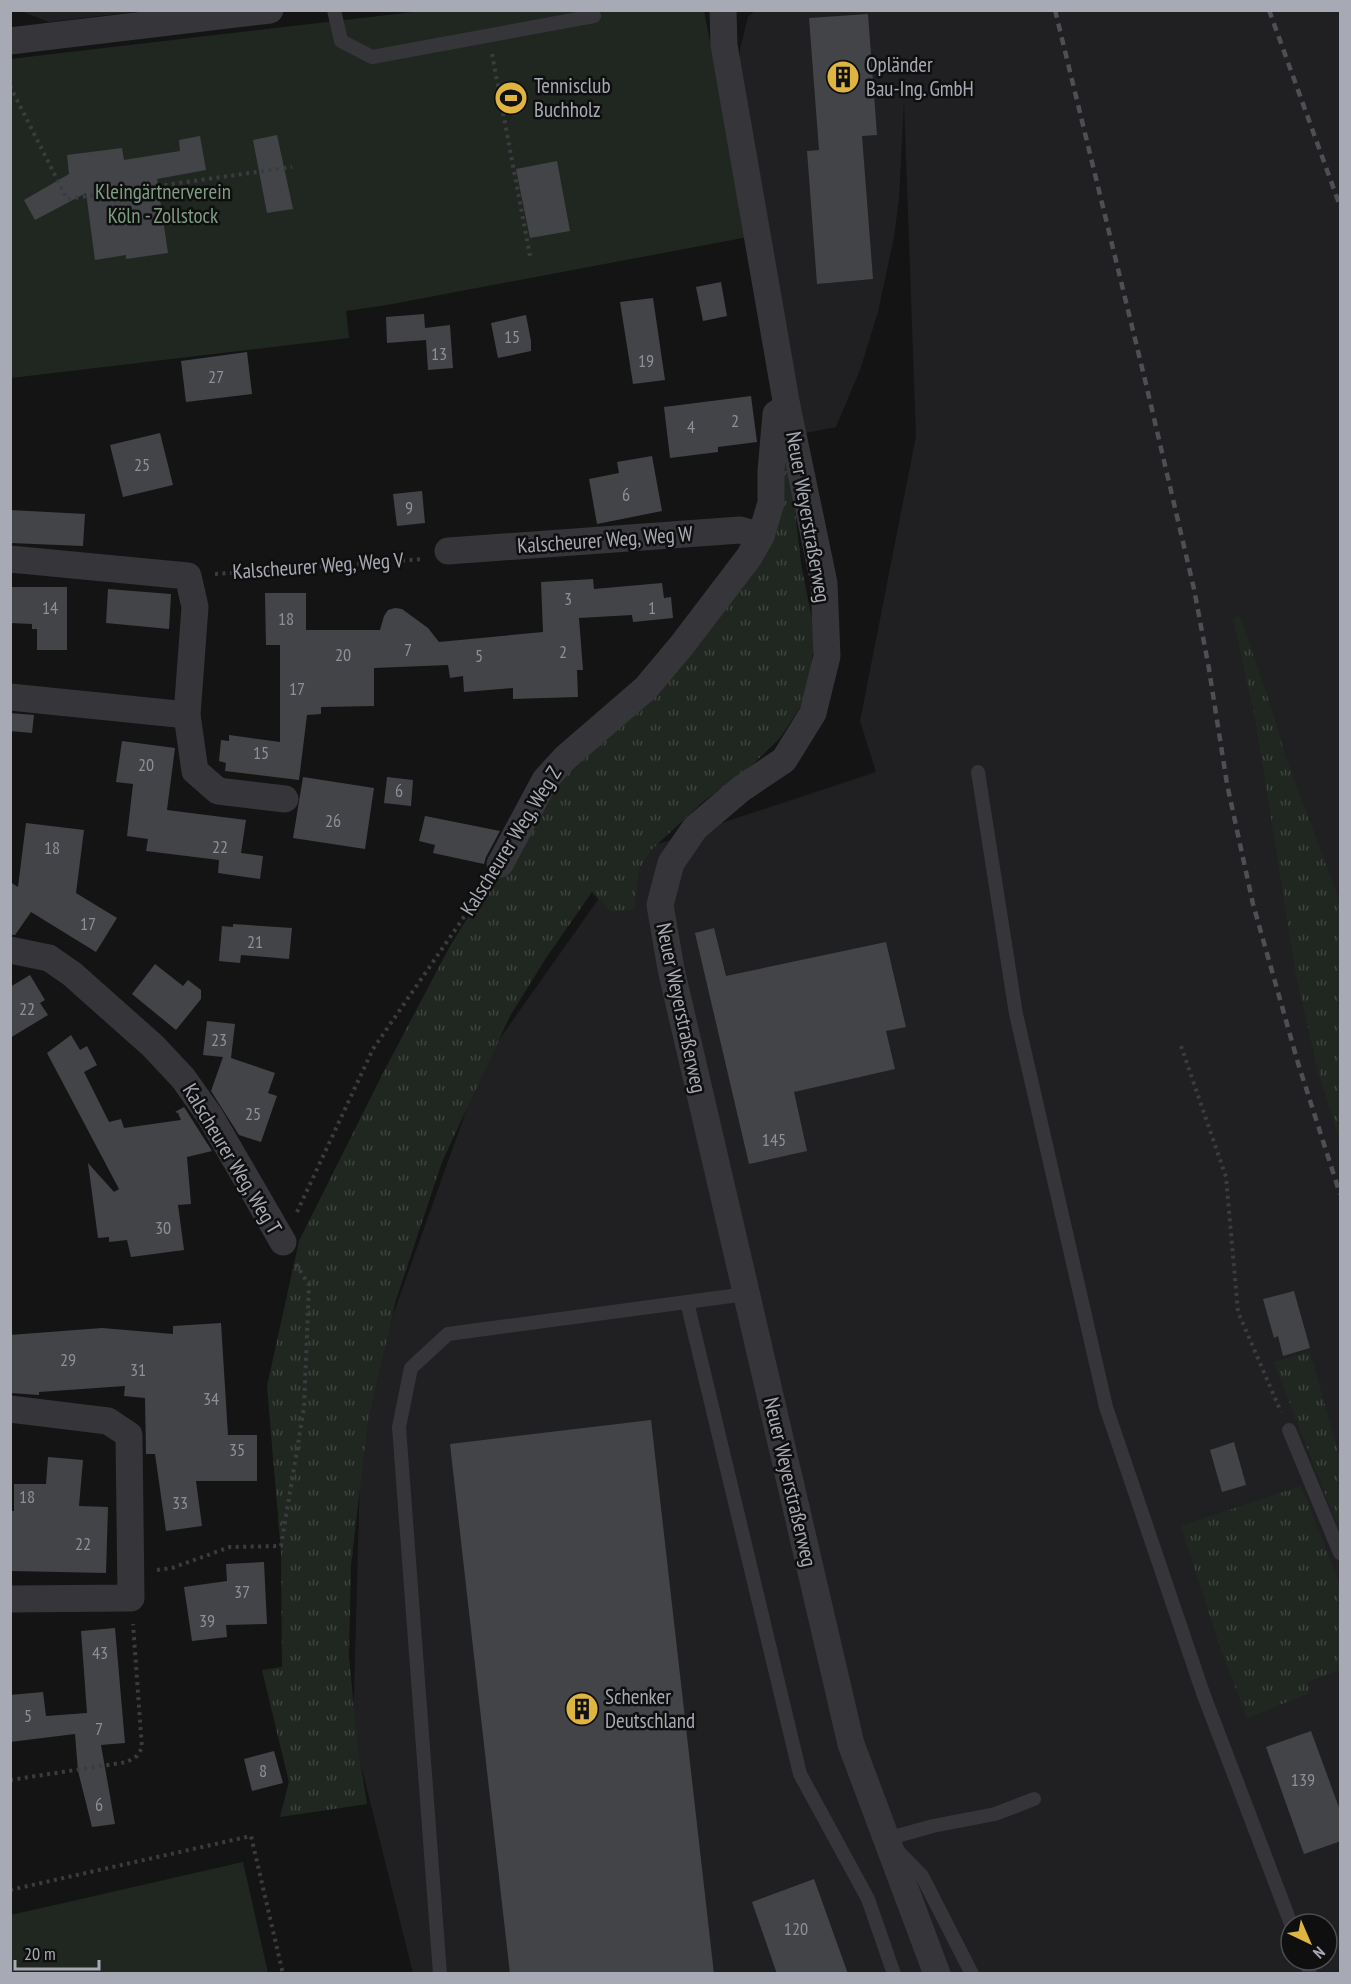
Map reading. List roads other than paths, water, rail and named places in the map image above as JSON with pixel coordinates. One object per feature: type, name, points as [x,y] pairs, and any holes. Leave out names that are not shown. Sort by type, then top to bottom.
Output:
[{"type":"street","points":[[10,41],[270,10]]},
{"type":"street","name":"Neuer Weyerstraßerweg","points":[[723,10],[724,45],[787,406],[824,583],[827,656],[813,713],[784,760],[741,789],[695,828],[670,863],[660,905],[671,969],[851,1744],[937,1974]]},
{"type":"street","name":"Kalscheurer Weg, Weg Z","points":[[500,864],[545,780],[565,758],[646,688],[749,557],[761,536],[771,503],[776,414],[787,406]]},
{"type":"street","name":"Kalscheurer Weg, Weg W","points":[[448,551],[740,530],[761,536]]},
{"type":"street","points":[[10,559],[188,576],[195,607],[187,715],[195,771],[218,791],[285,799]]},
{"type":"street","points":[[10,697],[187,715]]},
{"type":"street","name":"Kalscheurer Weg, Weg T","points":[[10,950],[49,958],[72,974],[161,1054],[183,1078],[210,1116],[283,1242]]},
{"type":"street","points":[[10,1409],[108,1421],[129,1435],[131,1585],[10,1599]]},
{"type":"lane","points":[[334,10],[341,41],[372,57],[594,16]]},
{"type":"lane","points":[[978,772],[1016,1014],[1106,1407],[1203,1693],[1286,1912]]},
{"type":"lane","points":[[440,1974],[399,1427],[411,1368],[448,1334],[746,1294]]},
{"type":"lane","points":[[687,1302],[801,1774],[868,1899],[894,1974]]},
{"type":"lane","points":[[1289,1430],[1341,1553]]},
{"type":"lane","points":[[972,1974],[921,1876],[886,1839],[933,1826],[995,1814],[1034,1798]]},
{"type":"railway","points":[[1055,10],[1194,589],[1227,784],[1253,904],[1298,1063],[1340,1194]]},
{"type":"railway","points":[[1269,10],[1340,206]]},
{"type":"place","name":"Opländer Bau-Ing. GmbH","points":[[843,77]]},
{"type":"place","name":"Tennisclub Buchholz","points":[[511,98]]},
{"type":"place","name":"Schenker Deutschland","points":[[582,1709]]},
{"type":"park label","name":"Kleingärtnerverein Köln - Zollstock","points":[[163,204]]}]
